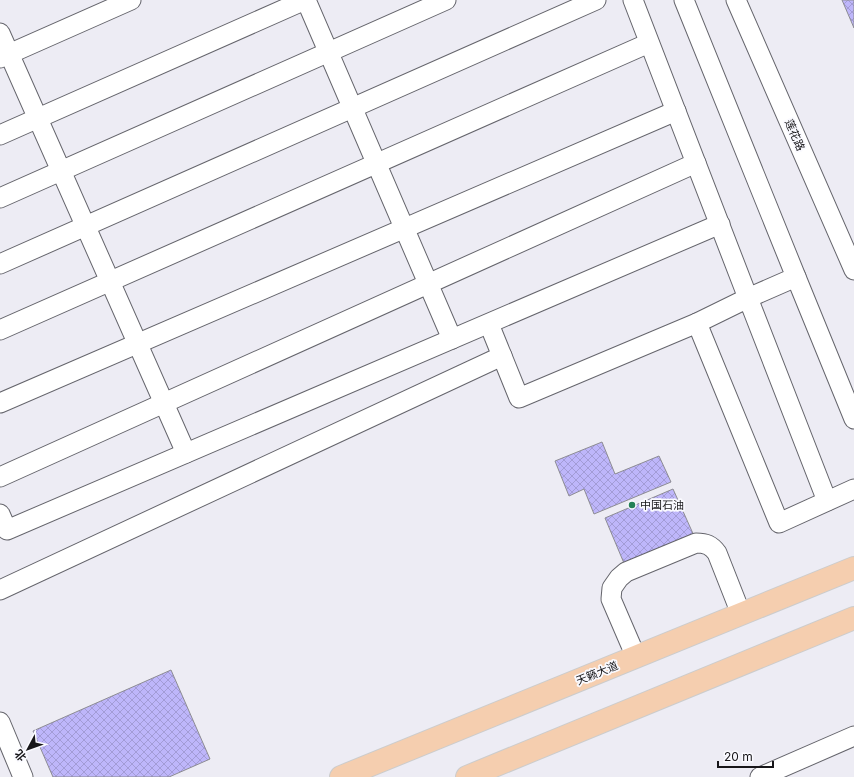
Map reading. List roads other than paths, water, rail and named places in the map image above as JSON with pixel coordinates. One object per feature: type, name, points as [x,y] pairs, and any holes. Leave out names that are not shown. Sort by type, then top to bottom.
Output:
[{"type":"main road","name":"天籁大道","points":[[341,777],[854,568]]},
{"type":"main road","points":[[467,777],[854,618]]},
{"type":"street","points":[[5,56],[131,0]]},
{"type":"street","points":[[0,135],[305,0],[452,339]]},
{"type":"street","points":[[0,198],[446,0]]},
{"type":"street","points":[[0,264],[596,0]]},
{"type":"street","points":[[632,0],[827,501]]},
{"type":"street","points":[[684,0],[854,419]]},
{"type":"street","name":"莲花路","points":[[736,0],[854,270]]},
{"type":"street","points":[[0,34],[5,56],[38,118],[186,453]]},
{"type":"street","points":[[0,330],[649,43]]},
{"type":"street","points":[[0,403],[676,111]]},
{"type":"street","points":[[0,477],[696,163]]},
{"type":"street","points":[[0,514],[7,530],[720,224]]},
{"type":"street","points":[[489,324],[519,398],[697,323],[796,277]]},
{"type":"street","points":[[697,323],[779,524],[854,489]]},
{"type":"street","points":[[0,590],[502,356]]},
{"type":"street","points":[[636,657],[611,599],[612,588],[619,578],[626,572],[696,543],[704,543],[712,546],[717,553],[741,614]]},
{"type":"street","points":[[0,722],[23,777]]},
{"type":"street","points":[[760,777],[854,736]]},
{"type":"place","name":"中国石油","points":[[632,505]]}]
